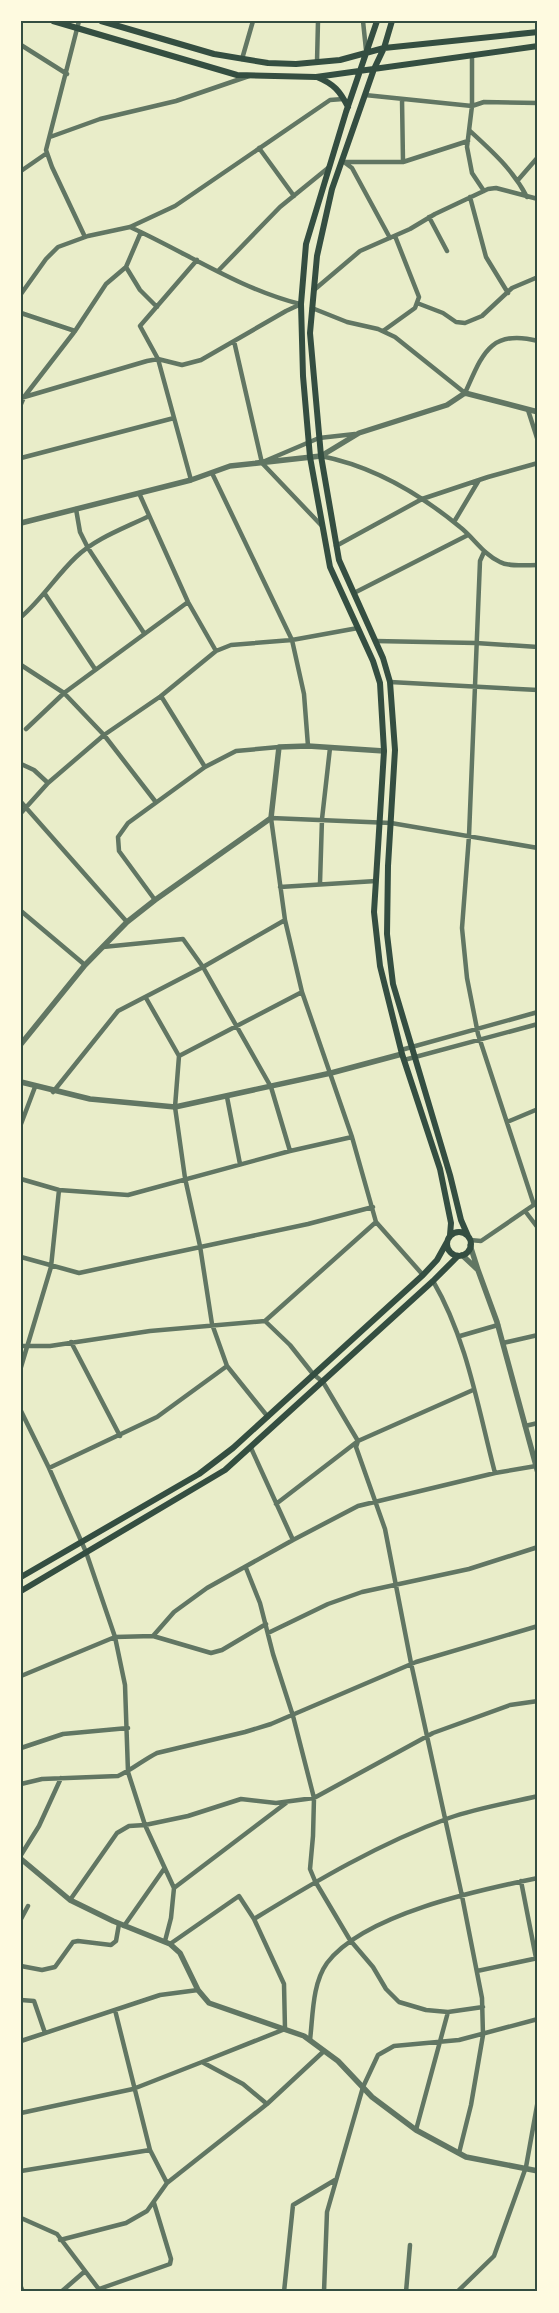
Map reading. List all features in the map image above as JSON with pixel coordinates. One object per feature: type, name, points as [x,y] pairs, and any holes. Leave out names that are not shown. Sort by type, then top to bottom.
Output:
[{"type":"main road","points":[[53,21],[237,75],[250,76],[316,77],[538,46]]},
{"type":"main road","points":[[101,21],[214,54],[268,63],[340,60],[384,48],[538,32]]},
{"type":"main road","points":[[21,1577],[199,1474],[268,1417],[423,1275],[437,1260],[450,1235],[451,1223],[440,1169],[403,1055],[380,966],[374,912],[384,751],[380,683],[373,661],[330,567],[310,457],[303,376],[301,304],[306,244],[348,107],[377,21]]},
{"type":"main road","points":[[21,1591],[225,1470],[460,1255],[468,1251],[469,1240],[461,1220],[450,1175],[393,984],[387,934],[395,750],[390,682],[375,641],[339,560],[321,456],[310,333],[317,256],[332,189],[374,68],[384,48],[392,21]]},
{"type":"main road","points":[[316,77],[336,87],[348,107]]},
{"type":"main road","points":[[450,1235],[457,1232],[469,1240]]},
{"type":"main road","points":[[447,1242],[451,1253],[460,1255]]},
{"type":"street","points":[[79,21],[46,150],[84,238]]},
{"type":"street","points":[[242,59],[254,21]]},
{"type":"street","points":[[317,62],[318,21]]},
{"type":"street","points":[[363,21],[366,53]]},
{"type":"street","points":[[21,45],[66,74]]},
{"type":"street","points":[[472,55],[472,106],[468,162],[472,173],[484,191]]},
{"type":"street","points":[[50,137],[100,119],[176,101],[250,76]]},
{"type":"street","points":[[330,100],[336,87]]},
{"type":"street","points":[[365,95],[472,106],[484,102],[538,103]]},
{"type":"street","points":[[21,294],[46,259],[58,247],[84,238],[130,227],[175,206],[330,100],[343,99]]},
{"type":"street","points":[[402,99],[403,162]]},
{"type":"street","points":[[470,131],[518,180],[527,197]]},
{"type":"street","points":[[390,238],[352,168],[344,162],[403,162],[468,141]]},
{"type":"street","points":[[259,148],[294,196]]},
{"type":"street","points":[[21,171],[47,153]]},
{"type":"street","points":[[518,180],[538,157]]},
{"type":"street","points":[[218,271],[280,207],[329,168]]},
{"type":"street","points":[[313,291],[360,251],[395,236],[429,217],[484,191],[496,188],[538,200]]},
{"type":"street","points":[[470,197],[486,257],[508,293]]},
{"type":"street","points":[[429,217],[447,250]]},
{"type":"street","points":[[130,227],[274,298],[301,304]]},
{"type":"street","points":[[21,404],[23,398],[75,332],[106,284],[126,268],[141,232]]},
{"type":"street","points":[[383,331],[415,308],[417,304],[418,292],[395,236]]},
{"type":"street","points":[[191,480],[158,359],[140,326],[197,260]]},
{"type":"street","points":[[126,268],[140,290],[157,307]]},
{"type":"street","points":[[417,304],[443,313],[456,322],[465,323],[482,316],[512,288],[538,278]]},
{"type":"street","points":[[23,398],[158,359],[182,365],[201,360],[301,304]]},
{"type":"street","points":[[311,308],[347,322],[395,336],[465,393],[538,413]]},
{"type":"street","points":[[21,313],[75,332]]},
{"type":"street","points":[[262,463],[320,438],[360,433],[447,405],[465,393],[484,351],[492,344],[507,339],[538,341]]},
{"type":"street","points":[[234,341],[262,463],[321,525]]},
{"type":"street","points":[[528,410],[538,441]]},
{"type":"street","points":[[21,458],[174,418]]},
{"type":"street","points":[[321,456],[360,433]]},
{"type":"street","points":[[21,523],[191,480],[230,466],[321,456],[363,468],[413,492],[454,522],[484,552],[502,564],[538,565]]},
{"type":"street","points":[[336,546],[422,499],[538,463]]},
{"type":"street","points":[[212,473],[292,640],[304,694],[308,746]]},
{"type":"street","points":[[454,522],[479,480]]},
{"type":"street","points":[[139,493],[188,602],[216,651]]},
{"type":"street","points":[[76,509],[80,532],[88,548],[144,633]]},
{"type":"street","points":[[21,617],[45,594],[75,558],[88,548],[149,516]]},
{"type":"street","points":[[354,593],[468,535]]},
{"type":"street","points":[[484,552],[480,561],[469,836],[462,928],[467,978],[477,1029],[506,1122],[536,1203],[481,1241],[469,1240],[498,1325],[538,1473]]},
{"type":"street","points":[[45,594],[95,670]]},
{"type":"street","points":[[26,729],[64,693],[188,602]]},
{"type":"street","points":[[21,812],[48,783],[104,735],[161,696],[216,651],[231,644],[292,640],[358,628]]},
{"type":"street","points":[[375,641],[476,643],[538,647]]},
{"type":"street","points":[[21,665],[64,693],[104,735],[156,801]]},
{"type":"street","points":[[390,682],[538,690]]},
{"type":"street","points":[[161,696],[205,768]]},
{"type":"street","points":[[155,900],[119,851],[118,838],[128,822],[205,768],[236,751],[308,746],[384,751]]},
{"type":"street","points":[[279,747],[271,818],[285,920],[302,992],[352,1137],[376,1222],[423,1275]]},
{"type":"street","points":[[320,883],[322,819],[330,748]]},
{"type":"street","points":[[21,764],[34,770],[48,783]]},
{"type":"street","points":[[21,802],[127,922]]},
{"type":"street","points":[[21,1044],[85,965],[127,922],[271,818],[391,823],[538,848]]},
{"type":"street","points":[[280,887],[376,881]]},
{"type":"street","points":[[21,911],[85,965]]},
{"type":"street","points":[[53,1092],[118,1011],[203,967],[285,920]]},
{"type":"street","points":[[103,947],[183,939],[203,967],[272,1087],[290,1151]]},
{"type":"street","points":[[179,1056],[302,992]]},
{"type":"street","points":[[146,998],[179,1056],[175,1107],[185,1178],[200,1246],[212,1326],[227,1366],[268,1417]]},
{"type":"street","points":[[403,1055],[411,1047],[538,1012]]},
{"type":"street","points":[[21,1082],[53,1092],[130,1104],[175,1107],[331,1074],[403,1055],[414,1057],[538,1024]]},
{"type":"street","points":[[21,1124],[35,1087]]},
{"type":"street","points":[[226,1097],[240,1164]]},
{"type":"street","points":[[506,1122],[538,1109]]},
{"type":"street","points":[[21,1179],[59,1190],[128,1195],[185,1178],[352,1137]]},
{"type":"street","points":[[21,1367],[51,1267],[59,1190]]},
{"type":"street","points":[[21,1258],[79,1273],[308,1224],[373,1207]]},
{"type":"street","points":[[525,1210],[538,1228]]},
{"type":"street","points":[[21,1346],[50,1346],[71,1342],[265,1321],[376,1222]]},
{"type":"street","points":[[460,1255],[478,1270]]},
{"type":"street","points":[[432,1281],[447,1305],[460,1336],[495,1473]]},
{"type":"street","points":[[265,1321],[290,1345],[322,1382],[358,1441],[356,1447],[385,1529],[411,1664],[462,1896],[483,2008],[483,2035],[471,2105],[459,2153]]},
{"type":"street","points":[[460,1336],[498,1325]]},
{"type":"street","points":[[503,1343],[538,1335]]},
{"type":"street","points":[[71,1342],[120,1436]]},
{"type":"street","points":[[49,1468],[157,1417],[227,1366]]},
{"type":"street","points":[[276,1504],[358,1441],[473,1390]]},
{"type":"street","points":[[21,1411],[49,1468],[86,1552],[115,1637],[126,1685],[128,1772],[145,1825],[174,1888],[168,1943]]},
{"type":"street","points":[[525,1426],[538,1423]]},
{"type":"street","points":[[251,1448],[293,1540]]},
{"type":"street","points":[[153,1636],[174,1612],[207,1588],[358,1506],[495,1473],[536,1466]]},
{"type":"street","points":[[268,1633],[328,1604],[362,1592],[469,1569],[538,1547]]},
{"type":"street","points":[[246,1568],[260,1603],[293,1716],[314,1798],[310,1869],[315,1881],[350,1940],[373,1967],[386,1989],[399,2002],[426,2010],[448,2012],[483,2008]]},
{"type":"street","points":[[21,1676],[115,1637],[153,1636],[211,1653],[222,1650],[266,1624]]},
{"type":"street","points":[[21,1784],[42,1779],[108,1778],[128,1772],[144,1759],[158,1753],[245,1732],[293,1716],[411,1664],[538,1626]]},
{"type":"street","points":[[70,1900],[117,1833],[129,1826],[145,1825],[188,1816],[241,1799],[276,1803],[314,1798],[428,1736],[510,1705],[538,1701]]},
{"type":"street","points":[[21,1748],[63,1734],[128,1728]]},
{"type":"street","points":[[21,1855],[39,1826],[61,1778]]},
{"type":"street","points":[[254,1919],[315,1881],[396,1839],[446,1819],[538,1796]]},
{"type":"street","points":[[174,1888],[288,1801]]},
{"type":"street","points":[[21,1860],[70,1900],[122,1925],[168,1943],[180,1953],[198,1990],[209,2003],[285,2029],[310,2040],[338,2061],[363,2087],[416,2130],[466,2157],[526,2167],[538,2171]]},
{"type":"street","points":[[21,1967],[42,1970],[56,1967],[69,1946],[78,1941],[111,1945],[116,1941],[122,1925],[164,1869]]},
{"type":"street","points":[[310,2040],[316,1989],[319,1980],[326,1964],[350,1940],[432,1903],[538,1878]]},
{"type":"street","points":[[477,1971],[537,1958],[521,1881]]},
{"type":"street","points":[[168,1943],[239,1896],[254,1919],[284,1984],[285,2029]]},
{"type":"street","points":[[21,1919],[28,1906]]},
{"type":"street","points":[[21,2041],[160,1995],[198,1990]]},
{"type":"street","points":[[21,2000],[34,2001],[46,2033]]},
{"type":"street","points":[[115,2010],[133,2089],[150,2150],[167,2182]]},
{"type":"street","points":[[416,2130],[438,2043],[448,2012]]},
{"type":"street","points":[[324,2292],[327,2212],[363,2087],[378,2055],[394,2046],[438,2043],[483,2035],[538,2019]]},
{"type":"street","points":[[21,2113],[133,2089],[285,2029]]},
{"type":"street","points":[[60,2240],[126,2223],[146,2211],[154,2203],[167,2182],[268,2104],[324,2051]]},
{"type":"street","points":[[202,2062],[243,2084],[268,2104]]},
{"type":"street","points":[[457,2292],[494,2256],[526,2167],[538,2100]]},
{"type":"street","points":[[21,2171],[150,2150]]},
{"type":"street","points":[[284,2292],[293,2205],[335,2180]]},
{"type":"street","points":[[21,2218],[57,2234],[84,2272],[100,2290],[170,2264],[171,2259],[154,2203]]},
{"type":"street","points":[[406,2292],[410,2245]]},
{"type":"street","points":[[61,2292],[84,2272]]},
{"type":"street","points":[[21,2288],[23,2292]]}]
